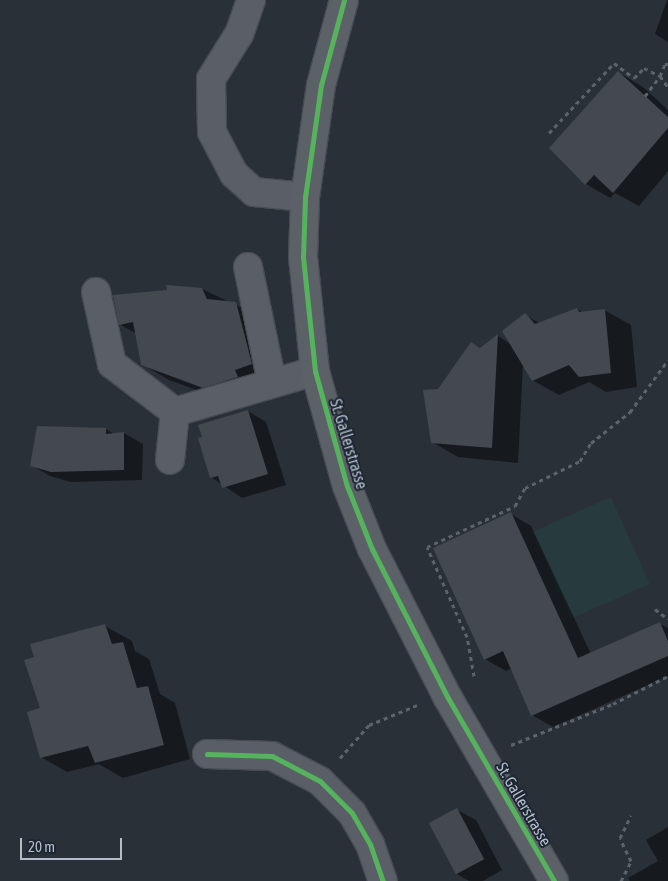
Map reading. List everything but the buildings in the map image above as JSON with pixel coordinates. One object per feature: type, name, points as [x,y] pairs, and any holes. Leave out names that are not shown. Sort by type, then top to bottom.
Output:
[{"type":"main road","name":"St. Gallerstrasse","points":[[344,0],[321,85],[305,197],[303,257],[315,371],[347,486],[372,549],[448,698],[554,881]]},
{"type":"street","points":[[251,0],[239,34],[211,79],[212,132],[234,174],[254,192],[305,197]]},
{"type":"street","points":[[248,267],[272,383]]},
{"type":"street","points":[[96,292],[112,364],[176,412]]},
{"type":"street","points":[[176,412],[315,371]]},
{"type":"street","points":[[170,460],[176,412]]},
{"type":"street","points":[[207,754],[272,756],[320,782],[352,813],[370,844],[383,881]]},
{"type":"path","points":[[549,133],[614,63],[634,78],[644,68],[660,76],[668,87]]},
{"type":"path","points":[[645,96],[668,64]]},
{"type":"path","points":[[476,685],[467,637],[427,547],[515,506],[525,488],[580,461],[592,443],[630,412],[668,360]]},
{"type":"path","points":[[655,609],[668,619]]},
{"type":"path","points":[[511,746],[613,704],[668,676]]},
{"type":"path","points":[[320,782],[369,725],[419,704]]},
{"type":"path","points":[[621,881],[631,862],[620,838],[631,815]]},
{"type":"green space","points":[[611,497],[650,584],[571,619],[532,532]]},
{"type":"cycle path","points":[[344,0],[321,85],[305,197],[303,257],[315,371],[347,486],[372,549],[448,698],[554,881]]},
{"type":"cycle path","points":[[207,754],[272,756],[320,781],[352,813],[370,844],[383,881]]}]
